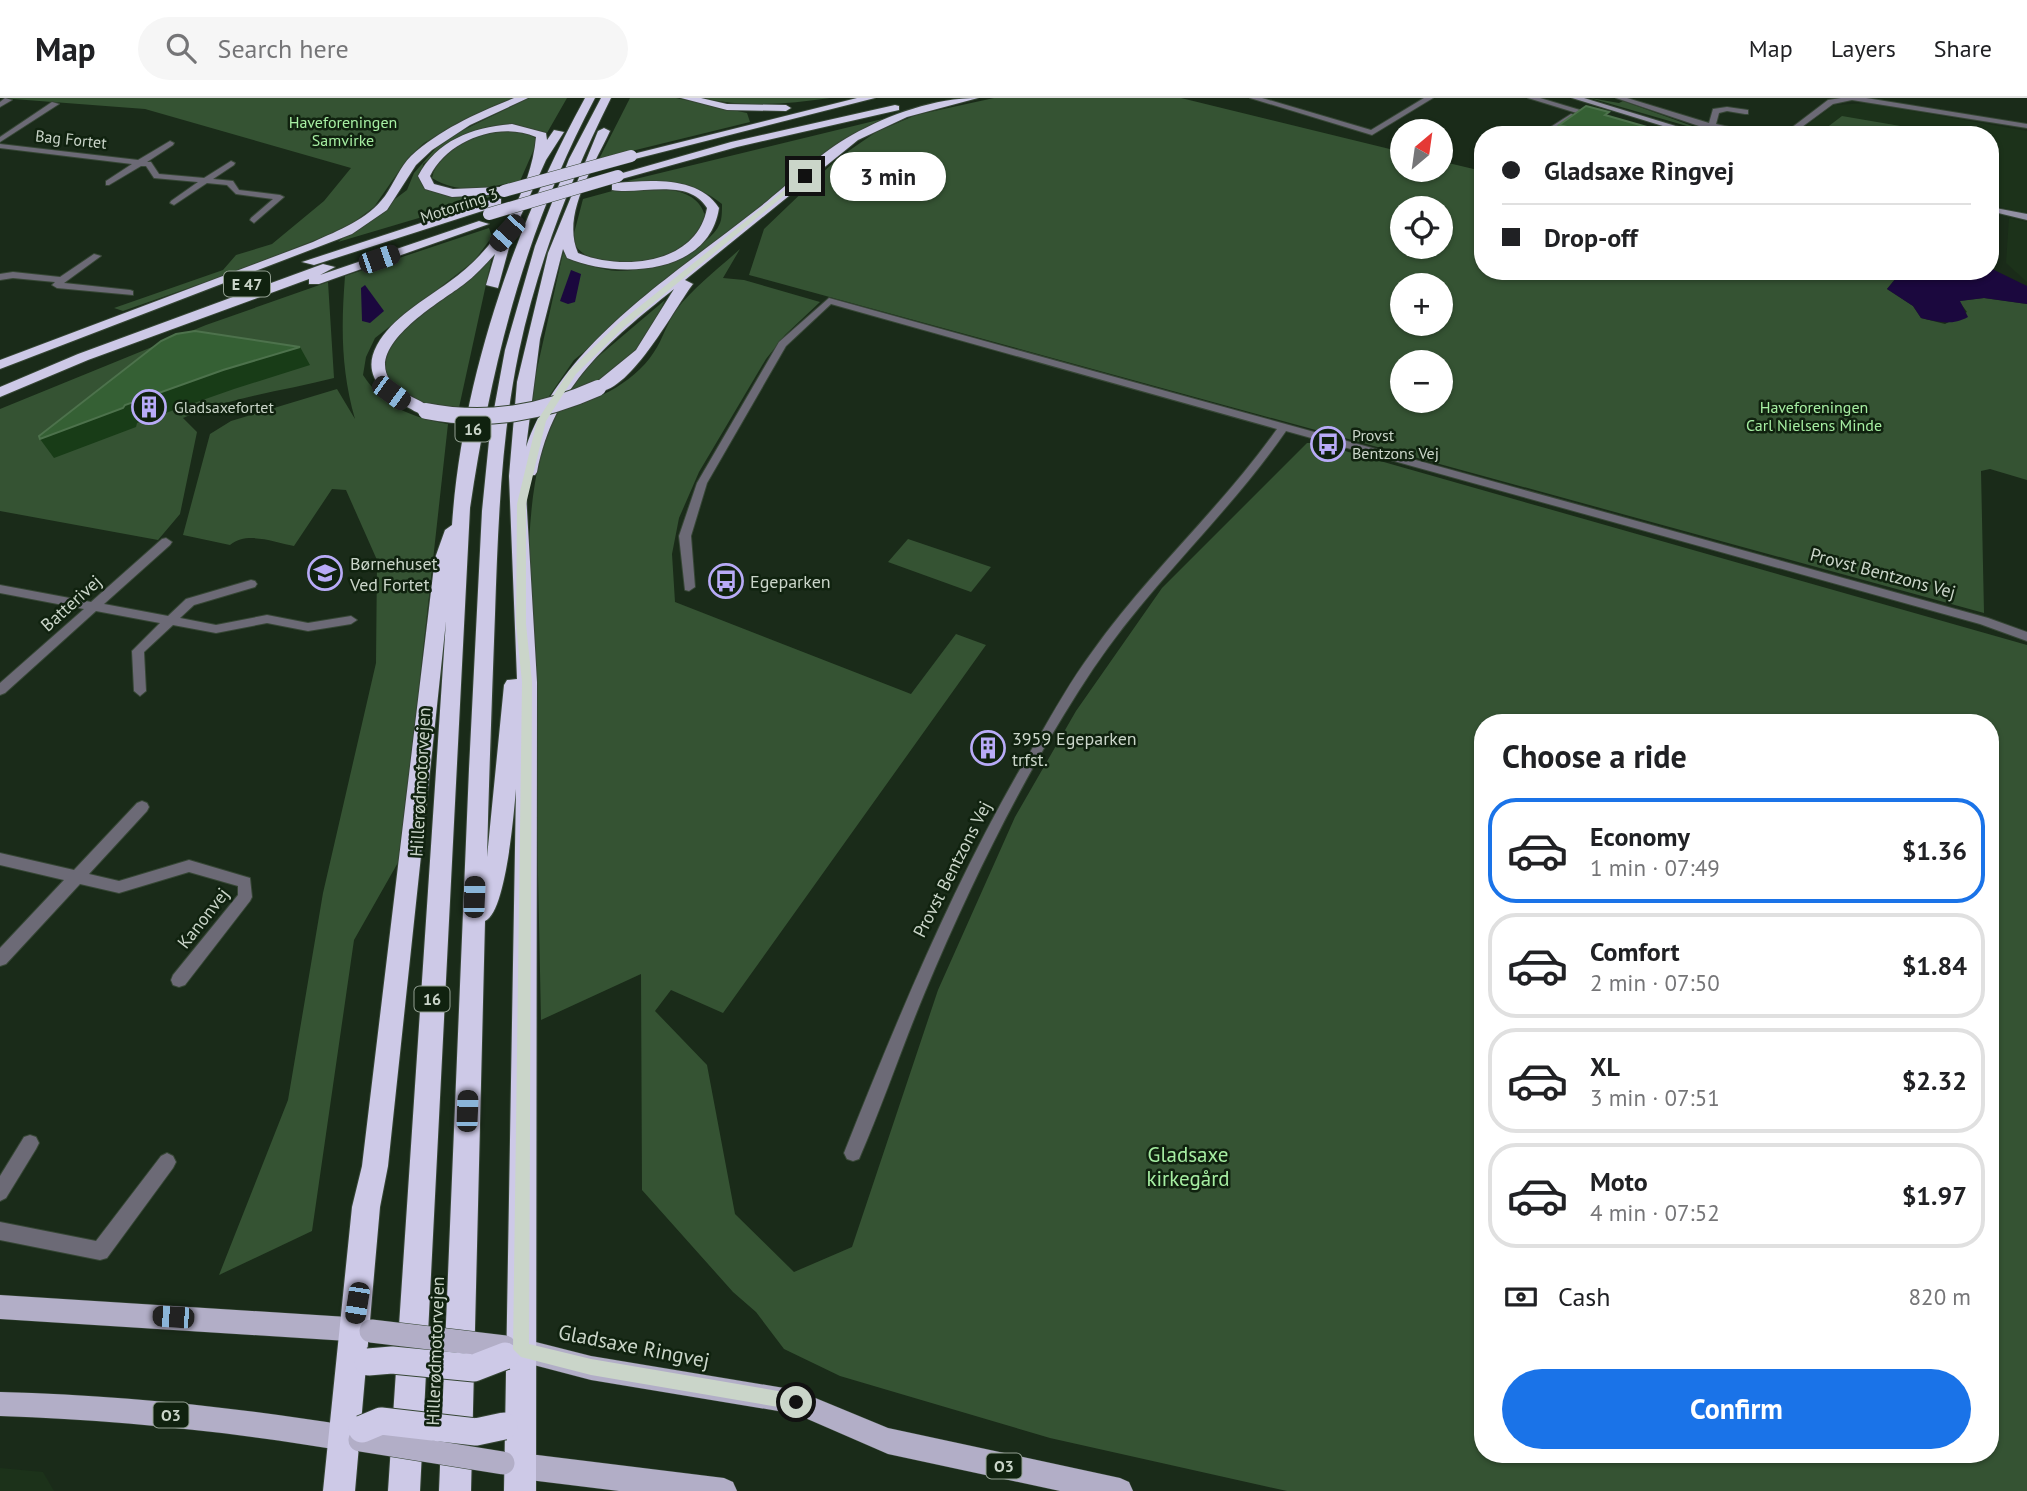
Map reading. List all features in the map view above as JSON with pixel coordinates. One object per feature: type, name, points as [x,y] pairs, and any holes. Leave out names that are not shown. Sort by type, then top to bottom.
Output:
[{"type":"highway","points":[[0,365],[354,229],[388,200],[413,160],[442,136],[468,121],[523,98]]},
{"type":"highway","points":[[490,350],[492,289],[507,233],[540,160],[577,98]]},
{"type":"highway","name":"Hillerødmotorvejen","points":[[404,1491],[462,508],[472,434],[490,350],[532,215],[590,98]]},
{"type":"highway","name":"Hillerødmotorvejen","points":[[455,1491],[489,511],[498,431],[512,350],[541,246],[575,159],[606,98]]},
{"type":"highway","points":[[473,948],[500,850],[521,624],[521,504],[516,472],[525,375],[544,288],[560,232],[620,98]]},
{"type":"highway","points":[[685,98],[727,107],[774,109],[853,98]]},
{"type":"highway","points":[[0,392],[83,357],[493,208],[625,165],[870,98]]},
{"type":"highway","name":"Motorring 3","points":[[0,376],[197,302],[419,225],[493,208],[625,165],[900,98]]},
{"type":"highway","name":"Motorring 3","points":[[625,165],[942,98]]},
{"type":"highway","points":[[521,504],[542,421],[573,372],[621,325],[853,138],[903,115],[973,98]]},
{"type":"highway","points":[[540,160],[542,135],[525,128],[500,128],[461,140],[437,158],[424,176],[429,186],[493,208],[647,184],[691,191],[711,206],[714,213],[711,222],[699,237],[680,252],[659,261],[618,267],[593,264],[572,255],[567,243],[568,217]]},
{"type":"highway","points":[[507,233],[476,267],[400,324],[382,346],[377,359],[381,380],[404,402],[426,411],[456,417],[506,416],[552,406],[598,388],[626,369],[642,351],[666,309],[685,285],[771,205]]},
{"type":"highway","points":[[192,293],[342,245],[419,225]]},
{"type":"highway","points":[[339,1491],[355,1436],[366,1207],[375,1166],[444,558],[462,508]]},
{"type":"highway","points":[[514,1474],[511,1351],[527,682],[521,624]]},
{"type":"highway","points":[[359,1367],[392,1360],[474,1368],[511,1351]]},
{"type":"highway","points":[[355,1436],[381,1420],[476,1432],[512,1420]]},
{"type":"main road","name":"Gladsaxe Ringvej","points":[[0,1307],[362,1330],[511,1351],[796,1402],[888,1441],[1120,1491]]},
{"type":"main road","name":"O3","points":[[0,1404],[95,1407],[274,1426],[355,1436],[514,1474],[724,1491]]},
{"type":"street","points":[[1254,98],[1372,133],[1429,98]]},
{"type":"street","points":[[1532,98],[1607,119]]},
{"type":"street","points":[[1576,98],[1671,126]]},
{"type":"street","points":[[1620,98],[1712,126],[1716,111],[1727,109],[1745,112]]},
{"type":"street","points":[[1798,126],[1831,102],[1852,98],[2027,126]]},
{"type":"street","points":[[0,105],[8,100]]},
{"type":"street","points":[[0,140],[55,104]]},
{"type":"street","points":[[1556,126],[1580,111]]},
{"type":"street","points":[[110,183],[170,143]]},
{"type":"street","name":"Bag Fortet","points":[[0,146],[116,158],[148,164],[157,176],[230,183],[236,192],[280,197],[254,220]]},
{"type":"street","points":[[174,203],[231,163]]},
{"type":"street","points":[[1999,211],[2027,217]]},
{"type":"street","points":[[97,256],[57,285],[130,293]]},
{"type":"street","points":[[0,277],[12,275],[62,280]]},
{"type":"street","name":"Provst Bentzons Vej","points":[[690,587],[685,536],[702,483],[782,344],[829,301],[1971,617],[2027,637]]},
{"type":"street","name":"Provst Bentzons Vej","points":[[853,1153],[930,956],[976,858],[1037,751],[1103,645],[1253,472],[1283,428]]},
{"type":"street","name":"Batterivej","points":[[0,690],[166,542]]},
{"type":"street","points":[[140,691],[138,652],[169,621],[190,602],[251,584]]},
{"type":"street","points":[[0,589],[216,629],[267,619],[308,627],[351,620]]},
{"type":"street","points":[[0,959],[142,807]]},
{"type":"street","name":"Kanonvej","points":[[0,859],[119,887],[189,866],[245,882],[245,897],[179,980]]},
{"type":"street","points":[[0,1192],[30,1143]]},
{"type":"street","points":[[0,1231],[100,1251],[167,1162]]},
{"type":"shaded area","points":[[1867,103],[1998,126],[1806,126],[1834,105]]},
{"type":"shaded area","points":[[1999,126],[2027,131],[2027,213],[1999,207]]},
{"type":"shaded area","points":[[2009,218],[2027,222],[2027,282],[2006,263]]},
{"type":"shaded area","points":[[571,270],[581,274],[575,302],[568,304],[560,301]]},
{"type":"shaded area","points":[[1999,272],[2027,286],[2027,304],[1984,298],[1960,301],[1968,317],[1956,322],[1939,322],[1921,318],[1913,306],[1887,289],[1894,280],[1999,280]]},
{"type":"shaded area","points":[[365,285],[384,311],[370,323],[362,321],[361,288]]},
{"type":"shaded area","points":[[0,1468],[43,1472],[54,1491],[0,1491]]},
{"type":"green space","name":"Haveforeningen Samvirke","points":[[0,98],[516,98],[467,118],[424,143],[408,158],[374,207],[346,228],[237,271],[123,311],[114,308],[223,270],[236,255],[272,244],[324,201],[351,168],[145,109]]},
{"type":"green space","points":[[529,98],[567,98],[547,133],[516,126],[450,144],[423,164],[421,182],[437,193],[493,196],[338,242],[407,190],[414,173],[443,140]]},
{"type":"green space","points":[[630,98],[676,98],[747,113],[750,122],[599,159]]},
{"type":"green space","points":[[702,98],[830,98],[766,104]]},
{"type":"green space","name":"Haveforeningen Carl Nielsens Minde","points":[[994,98],[1181,98],[1390,149],[1390,182],[1453,182],[1453,164],[1474,169],[1474,280],[1894,280],[1887,289],[1913,306],[1921,318],[1945,324],[1967,312],[1959,301],[1984,298],[2027,304],[2027,480],[1990,469],[1981,471],[1984,613],[749,275],[764,229],[837,159],[876,132],[916,115]]},
{"type":"green space","points":[[1590,98],[1619,103],[1623,101],[1692,126]]},
{"type":"green space","points":[[903,114],[868,127],[637,308],[574,360],[543,405],[528,409],[563,253],[604,269],[619,271],[646,268],[693,250],[706,241],[721,220],[722,204],[699,190],[675,183],[623,182]]},
{"type":"green space","points":[[1842,116],[1900,126],[1829,126]]},
{"type":"green space","points":[[507,130],[526,132],[538,140],[520,181],[464,188],[443,184],[432,178],[442,158],[451,150],[484,135]]},
{"type":"green space","points":[[627,187],[663,189],[686,194],[702,208],[706,220],[694,238],[666,255],[631,264],[597,261],[583,253],[572,241],[583,199]]},
{"type":"green space","points":[[489,228],[492,237],[474,261],[375,338],[366,357],[363,375],[389,403],[410,414],[448,424],[400,859],[354,940],[312,1231],[219,1275],[288,1100],[323,893],[376,663],[377,560],[346,490],[332,489],[294,546],[252,538],[230,545],[183,535],[210,434],[231,421],[337,389],[355,419],[343,348],[345,276]]},
{"type":"green space","name":"Gladsaxe kirkegård","points":[[740,249],[723,278],[744,280],[820,302],[785,335],[766,359],[699,472],[679,518],[672,554],[675,602],[911,694],[956,634],[986,645],[723,1013],[671,990],[655,1011],[707,1065],[735,1214],[794,1272],[852,1247],[938,990],[1015,817],[1076,711],[1162,588],[1307,443],[1317,443],[2027,645],[2027,1491],[1287,1491],[1050,1438],[840,1376],[784,1349],[756,1312],[733,1292],[642,1190],[641,974],[541,1020],[529,564],[534,487],[542,449],[554,413],[596,398],[634,374],[654,352],[677,309]]},
{"type":"green space","points":[[492,257],[458,412],[416,400],[388,384],[380,376],[393,335]]},
{"type":"green space","points":[[328,282],[334,378],[238,400],[183,418],[197,432],[180,514],[158,540],[0,511],[0,409],[206,325]]},
{"type":"green space","points":[[665,300],[648,335],[625,367],[563,400],[580,372]]},
{"type":"green space","points":[[908,539],[991,567],[971,592],[888,562]]},
{"type":"building","points":[[1586,106],[1609,112],[1605,115],[1644,126],[1563,126],[1559,125]]},
{"type":"building","points":[[195,331],[300,347],[223,370],[40,439],[39,436],[161,341],[176,334]]},
{"type":"place","name":"Gladsaxefortet","points":[[149,407]]},
{"type":"place","name":"Provst Bentzons Vej","points":[[1328,444]]},
{"type":"place","name":"Børnehuset Ved Fortet","points":[[325,573]]},
{"type":"place","name":"Egeparken","points":[[726,581]]},
{"type":"place","name":"3959 Egeparken trfst.","points":[[988,748]]},
{"type":"route","points":[[796,1402],[591,1367],[521,1349],[527,682],[521,624],[521,504],[532,451],[542,421],[573,372],[621,325],[805,176]]}]
